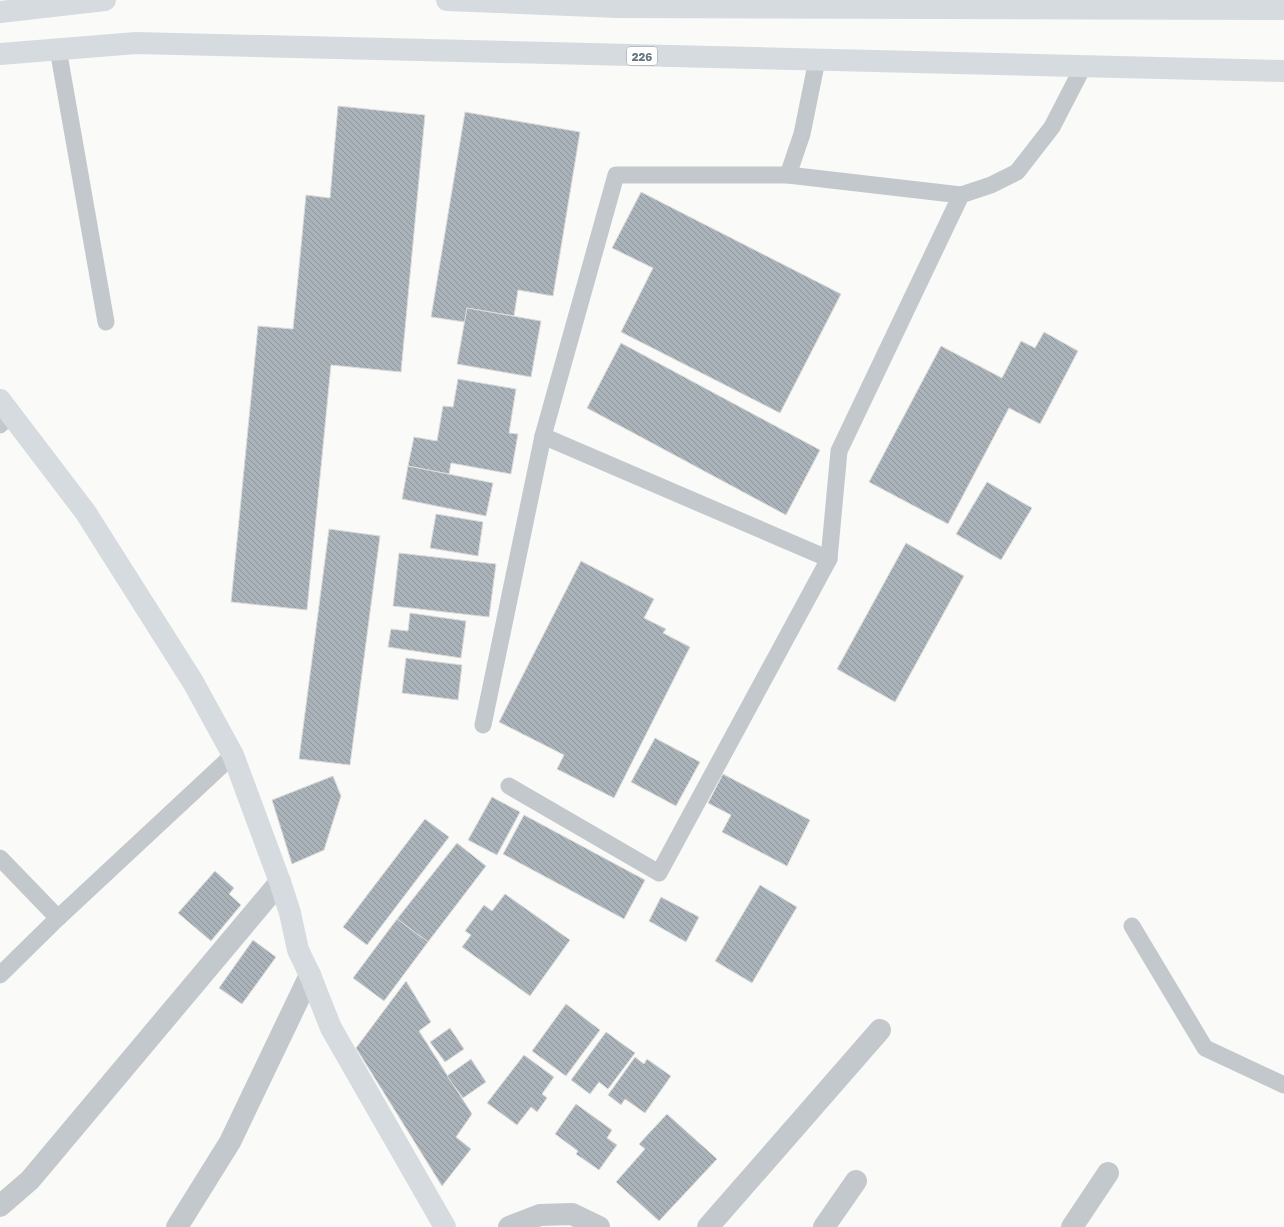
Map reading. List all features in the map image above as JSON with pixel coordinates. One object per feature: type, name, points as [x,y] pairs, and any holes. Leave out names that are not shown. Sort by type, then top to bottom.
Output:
[{"type":"main road","points":[[0,12],[105,0]]},
{"type":"main road","points":[[447,0],[516,1],[617,7],[1284,9]]},
{"type":"main road","name":"226","points":[[0,54],[136,43],[1284,71]]},
{"type":"main road","points":[[4,412],[86,513],[193,682],[233,755],[280,882],[290,912],[298,950],[310,975],[331,1028],[445,1227]]},
{"type":"street","points":[[0,1206],[30,1180],[280,882]]},
{"type":"street","points":[[177,1227],[230,1142],[310,975]]},
{"type":"street","points":[[708,1227],[880,1030]]},
{"type":"street","points":[[1072,1227],[1108,1174]]},
{"type":"street","points":[[824,1227],[856,1180]]},
{"type":"street","points":[[510,1227],[540,1215],[572,1214],[599,1227]]},
{"type":"lane","points":[[58,49],[106,322]]},
{"type":"lane","points":[[788,175],[802,134],[817,60]]},
{"type":"lane","points":[[483,726],[543,436],[616,175],[788,175],[961,195],[991,185],[1017,172],[1036,150],[1052,127],[1083,67]]},
{"type":"lane","points":[[509,786],[659,873],[829,559],[839,451],[961,195]]},
{"type":"lane","points":[[543,436],[829,559]]},
{"type":"lane","points":[[0,975],[58,918],[233,755]]},
{"type":"lane","points":[[0,858],[58,918]]},
{"type":"lane","points":[[1132,926],[1205,1048],[1284,1086]]},
{"type":"building","points":[[338,106],[425,115],[401,372],[331,365],[307,610],[231,602],[258,326],[293,329],[306,195],[330,198]]},
{"type":"building","points":[[465,112],[580,132],[553,296],[518,290],[514,316],[467,308],[465,322],[431,317]]},
{"type":"building","points":[[641,192],[841,294],[780,413],[621,332],[653,268],[612,248]]},
{"type":"building","points":[[467,308],[541,321],[531,377],[457,364]]},
{"type":"building","points":[[1044,332],[1078,351],[1040,424],[1009,408],[948,524],[869,482],[941,346],[1002,378],[1021,341],[1035,348]]},
{"type":"building","points":[[621,343],[820,450],[786,515],[587,408]]},
{"type":"building","points":[[458,379],[516,389],[509,433],[518,434],[511,474],[451,463],[449,474],[408,466],[414,437],[437,441],[443,406],[453,407]]},
{"type":"building","points":[[408,466],[493,483],[486,516],[402,499]]},
{"type":"building","points":[[987,482],[1032,508],[1001,560],[956,534]]},
{"type":"building","points":[[436,514],[483,522],[478,556],[430,548]]},
{"type":"building","points":[[329,529],[380,536],[350,765],[299,759]]},
{"type":"building","points":[[906,543],[964,576],[895,702],[837,669]]},
{"type":"building","points":[[399,553],[496,564],[489,617],[393,606]]},
{"type":"building","points":[[581,561],[654,599],[644,618],[666,629],[663,633],[690,647],[614,798],[557,769],[564,755],[499,722]]},
{"type":"building","points":[[410,613],[466,621],[461,658],[388,647],[391,629],[408,631]]},
{"type":"building","points":[[406,658],[462,665],[458,700],[402,693]]},
{"type":"building","points":[[655,738],[700,762],[676,806],[631,782]]},
{"type":"building","points":[[723,774],[810,820],[787,866],[722,832],[731,815],[708,803]]},
{"type":"building","points":[[333,776],[341,796],[324,850],[292,864],[272,800]]},
{"type":"building","points":[[492,797],[520,812],[497,855],[468,840]]},
{"type":"building","points":[[524,815],[645,880],[624,919],[503,854]]},
{"type":"building","points":[[425,819],[449,837],[367,945],[343,927]]},
{"type":"building","points":[[457,843],[486,866],[428,942],[397,919]]},
{"type":"building","points":[[215,871],[234,888],[229,894],[241,905],[211,941],[178,913]]},
{"type":"building","points":[[760,885],[797,907],[752,983],[715,961]]},
{"type":"building","points":[[505,894],[570,940],[530,996],[462,947],[471,935],[465,931],[484,905],[492,911]]},
{"type":"building","points":[[661,897],[699,917],[686,942],[649,921]]},
{"type":"building","points":[[397,919],[428,942],[384,1001],[353,978]]},
{"type":"building","points":[[253,940],[276,957],[242,1004],[219,988]]},
{"type":"building","points":[[406,981],[431,1022],[419,1031],[472,1114],[456,1137],[471,1149],[442,1186],[356,1048]]},
{"type":"building","points":[[566,1004],[600,1030],[566,1076],[532,1051]]},
{"type":"building","points":[[450,1028],[464,1049],[445,1062],[430,1042]]},
{"type":"building","points":[[606,1032],[635,1053],[608,1089],[599,1082],[590,1094],[571,1080]]},
{"type":"building","points":[[524,1055],[554,1077],[542,1094],[547,1098],[537,1112],[531,1107],[517,1125],[487,1103]]},
{"type":"building","points":[[635,1057],[644,1064],[647,1059],[671,1076],[645,1113],[625,1099],[621,1105],[608,1095]]},
{"type":"building","points":[[471,1059],[486,1082],[463,1098],[447,1076]]},
{"type":"building","points":[[576,1104],[612,1130],[607,1138],[617,1145],[599,1170],[576,1154],[578,1151],[555,1134]]},
{"type":"building","points":[[667,1114],[717,1159],[659,1221],[616,1182],[645,1149],[639,1144]]}]
